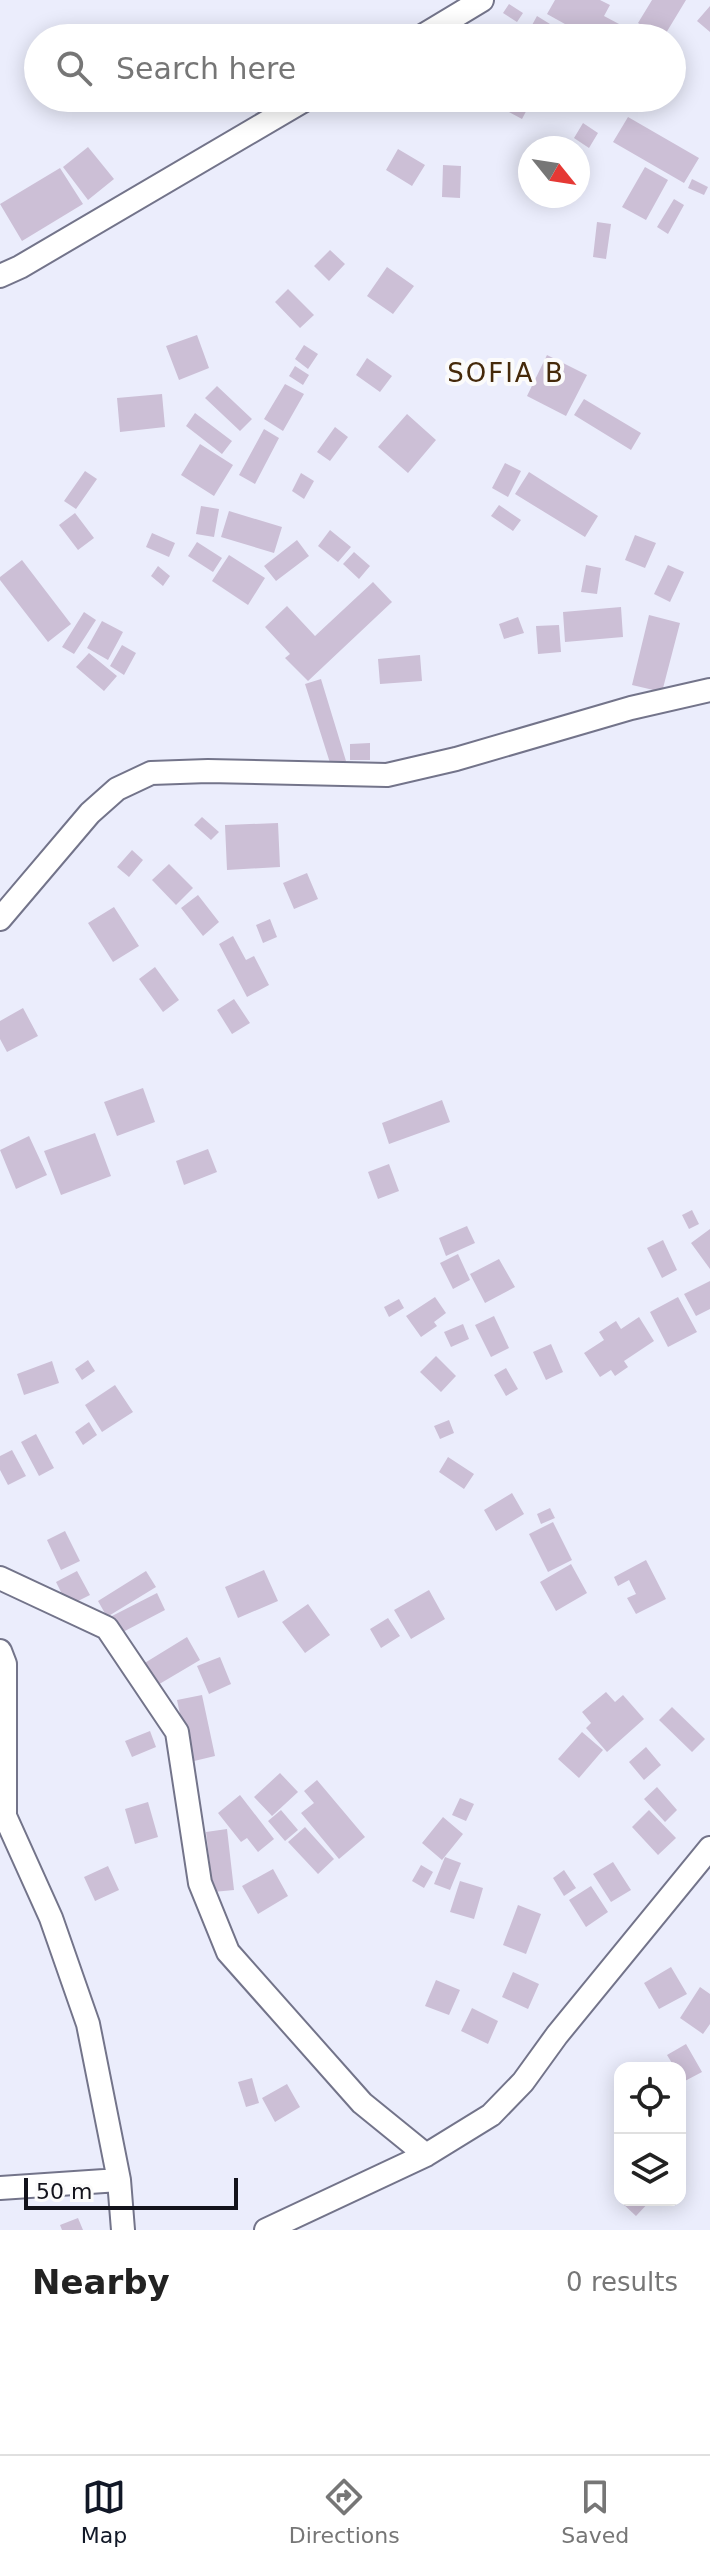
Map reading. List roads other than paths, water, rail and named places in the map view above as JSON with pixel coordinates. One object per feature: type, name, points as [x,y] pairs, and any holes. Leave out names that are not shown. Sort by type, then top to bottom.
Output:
[{"type":"street","points":[[442,24],[482,0]]},
{"type":"street","points":[[0,276],[284,112]]},
{"type":"street","points":[[0,919],[90,813],[117,789],[151,773],[208,771],[387,775],[456,759],[631,708],[710,690]]},
{"type":"street","points":[[0,1578],[107,1628],[177,1732],[200,1883],[228,1952],[362,2103],[426,2155]]},
{"type":"street","points":[[0,1651],[5,1664],[5,1816],[51,1918],[88,2024],[119,2180],[123,2230]]},
{"type":"street","points":[[266,2230],[426,2155],[491,2115],[523,2082],[557,2035],[710,1848]]},
{"type":"street","points":[[0,2188],[119,2180]]},
{"type":"district","name":"SOFIA B","points":[[506,373]]}]
